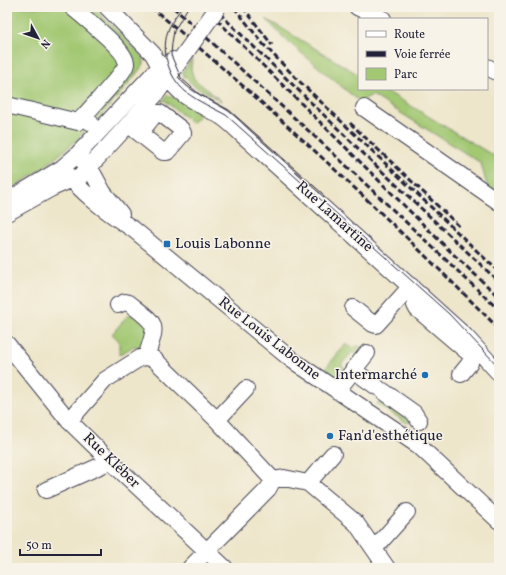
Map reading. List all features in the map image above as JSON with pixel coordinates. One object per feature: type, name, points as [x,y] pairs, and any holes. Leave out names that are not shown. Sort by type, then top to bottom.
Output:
[{"type":"street","points":[[7,106],[78,122],[124,70],[126,60],[124,55],[72,7]]},
{"type":"street","name":"Rue Lamartine","points":[[107,7],[144,44],[165,73],[190,99],[223,118],[416,291],[476,353],[499,373]]},
{"type":"street","points":[[184,50],[210,7]]},
{"type":"street","points":[[101,154],[134,129],[165,73],[218,7]]},
{"type":"street","points":[[357,7],[381,18]]},
{"type":"street","points":[[488,68],[499,73]]},
{"type":"street","points":[[7,201],[62,168],[77,155],[154,73],[165,73]]},
{"type":"street","points":[[7,213],[52,188],[82,175],[90,168],[117,130],[151,92],[159,78],[165,73]]},
{"type":"street","points":[[364,108],[499,202]]},
{"type":"street","points":[[84,116],[100,131]]},
{"type":"street","name":"Rue Louis Labonne","points":[[77,155],[90,168],[102,192],[133,229]]},
{"type":"street","name":"Rue Louis Labonne","points":[[62,168],[72,180],[111,215],[133,229],[276,347],[336,391],[419,446],[499,521]]},
{"type":"street","points":[[353,308],[376,325],[416,291]]},
{"type":"street","points":[[118,305],[125,302],[129,303],[151,320],[154,325],[155,331],[146,357]]},
{"type":"street","name":"Rue Kléber","points":[[7,344],[69,420],[108,459],[225,568]]},
{"type":"street","points":[[336,391],[367,353]]},
{"type":"street","points":[[461,374],[476,353]]},
{"type":"street","points":[[69,420],[112,375],[146,357],[154,359],[217,420],[273,480]]},
{"type":"street","points":[[353,370],[414,413],[419,421]]},
{"type":"street","points":[[217,420],[246,389]]},
{"type":"street","points":[[308,483],[333,454]]},
{"type":"street","points":[[46,490],[102,465],[108,459]]},
{"type":"street","points":[[273,480],[284,478],[308,483],[356,523],[387,568]]},
{"type":"street","points":[[190,568],[268,489],[273,480]]},
{"type":"street","points":[[374,549],[407,512]]},
{"type":"green space","points":[[7,7],[93,7],[144,58],[144,64],[129,84],[98,119],[66,150],[28,178],[7,191]]},
{"type":"green space","points":[[266,19],[358,74],[358,90],[385,90],[499,159],[499,198],[488,190],[481,163],[372,95],[360,102],[286,40]]},
{"type":"green space","points":[[192,57],[191,69],[194,79],[221,101],[193,85],[182,74]]},
{"type":"green space","points":[[168,95],[203,111],[192,123],[164,100],[141,126]]},
{"type":"green space","points":[[128,315],[137,315],[151,330],[144,348],[134,346],[119,355],[119,341],[112,334]]},
{"type":"green space","points":[[346,344],[352,348],[359,346],[365,351],[360,356],[352,352],[341,365],[349,371],[337,377],[325,369]]},
{"type":"green space","points":[[378,402],[405,409],[413,420],[407,423],[377,404]]},
{"type":"tram line","points":[[182,7],[169,28],[165,45],[167,63],[174,79],[180,86],[195,98],[226,115],[449,314],[499,367]]},
{"type":"tram line","points":[[188,7],[174,31],[172,43],[171,55],[181,78],[199,94],[229,110],[323,194]]},
{"type":"railway","points":[[151,7],[241,84],[329,164],[499,329]]},
{"type":"railway","points":[[173,7],[336,156],[499,310]]},
{"type":"railway","points":[[204,7],[452,253],[499,297]]},
{"type":"railway","points":[[213,7],[368,158],[499,282]]},
{"type":"railway","points":[[234,7],[263,44],[298,80],[499,272]]},
{"type":"railway","points":[[243,7],[272,45]]},
{"type":"railway","points":[[350,123],[459,226]]},
{"type":"place","name":"Louis Labonne","points":[[167,244]]},
{"type":"place","name":"Intermarché","points":[[425,375]]},
{"type":"place","name":"Fan'd'esthétique","points":[[330,436]]}]
